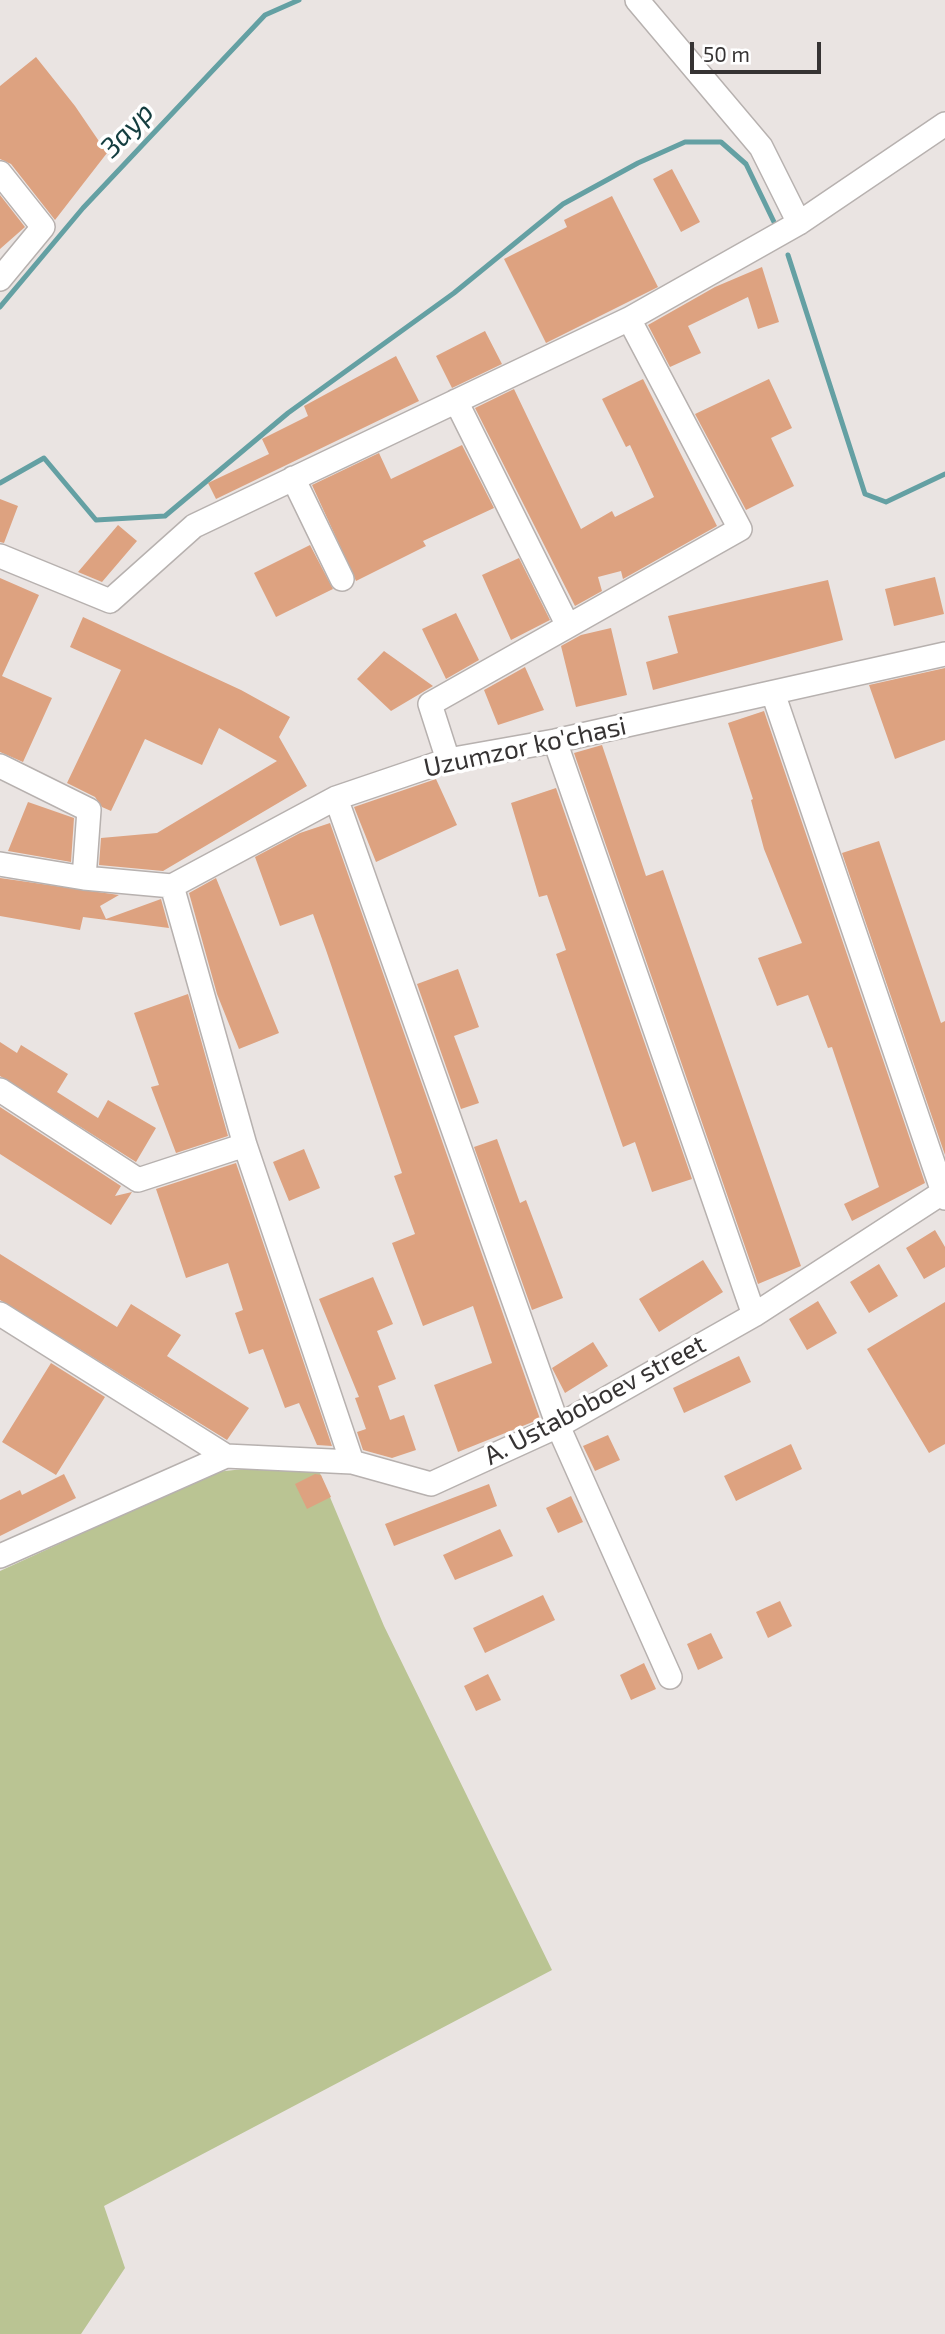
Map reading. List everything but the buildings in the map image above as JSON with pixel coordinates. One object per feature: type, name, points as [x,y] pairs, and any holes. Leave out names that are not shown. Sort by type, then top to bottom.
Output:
[{"type":"street","points":[[636,0],[761,147],[799,223]]},
{"type":"street","points":[[0,556],[110,601],[194,526],[629,319],[799,223],[945,124]]},
{"type":"street","points":[[0,173],[43,227],[0,279]]},
{"type":"street","points":[[448,760],[430,705],[740,529],[629,319]]},
{"type":"street","points":[[456,401],[568,626]]},
{"type":"street","points":[[293,478],[342,579]]},
{"type":"street","name":"Uzumzor ko'chasi","points":[[172,886],[336,798],[448,760],[555,741],[945,654]]},
{"type":"street","points":[[773,693],[944,1194]]},
{"type":"street","points":[[555,741],[754,1315]]},
{"type":"street","points":[[0,766],[89,810],[83,878]]},
{"type":"street","points":[[336,798],[558,1426],[670,1677]]},
{"type":"street","points":[[0,864],[83,878],[172,886],[245,1145],[352,1462]]},
{"type":"street","points":[[0,1090],[138,1180],[245,1145]]},
{"type":"street","name":"A. Ustaboboev street","points":[[0,1314],[226,1456],[352,1462],[430,1484],[558,1426],[754,1315],[944,1194]]},
{"type":"street","points":[[0,1556],[226,1456]]},
{"type":"green space","points":[[271,1466],[319,1471],[384,1626],[552,1970],[104,2206],[125,2268],[81,2334],[0,2334],[0,1571],[216,1472]]},
{"type":"waterway","name":"Заур","points":[[0,307],[83,208],[265,15],[299,0]]},
{"type":"waterway","points":[[0,483],[44,458],[96,520],[165,516],[288,413],[454,293],[563,204],[638,163],[685,142],[721,142],[746,164],[774,222]]},
{"type":"waterway","points":[[788,255],[865,494],[886,502],[945,474]]}]
